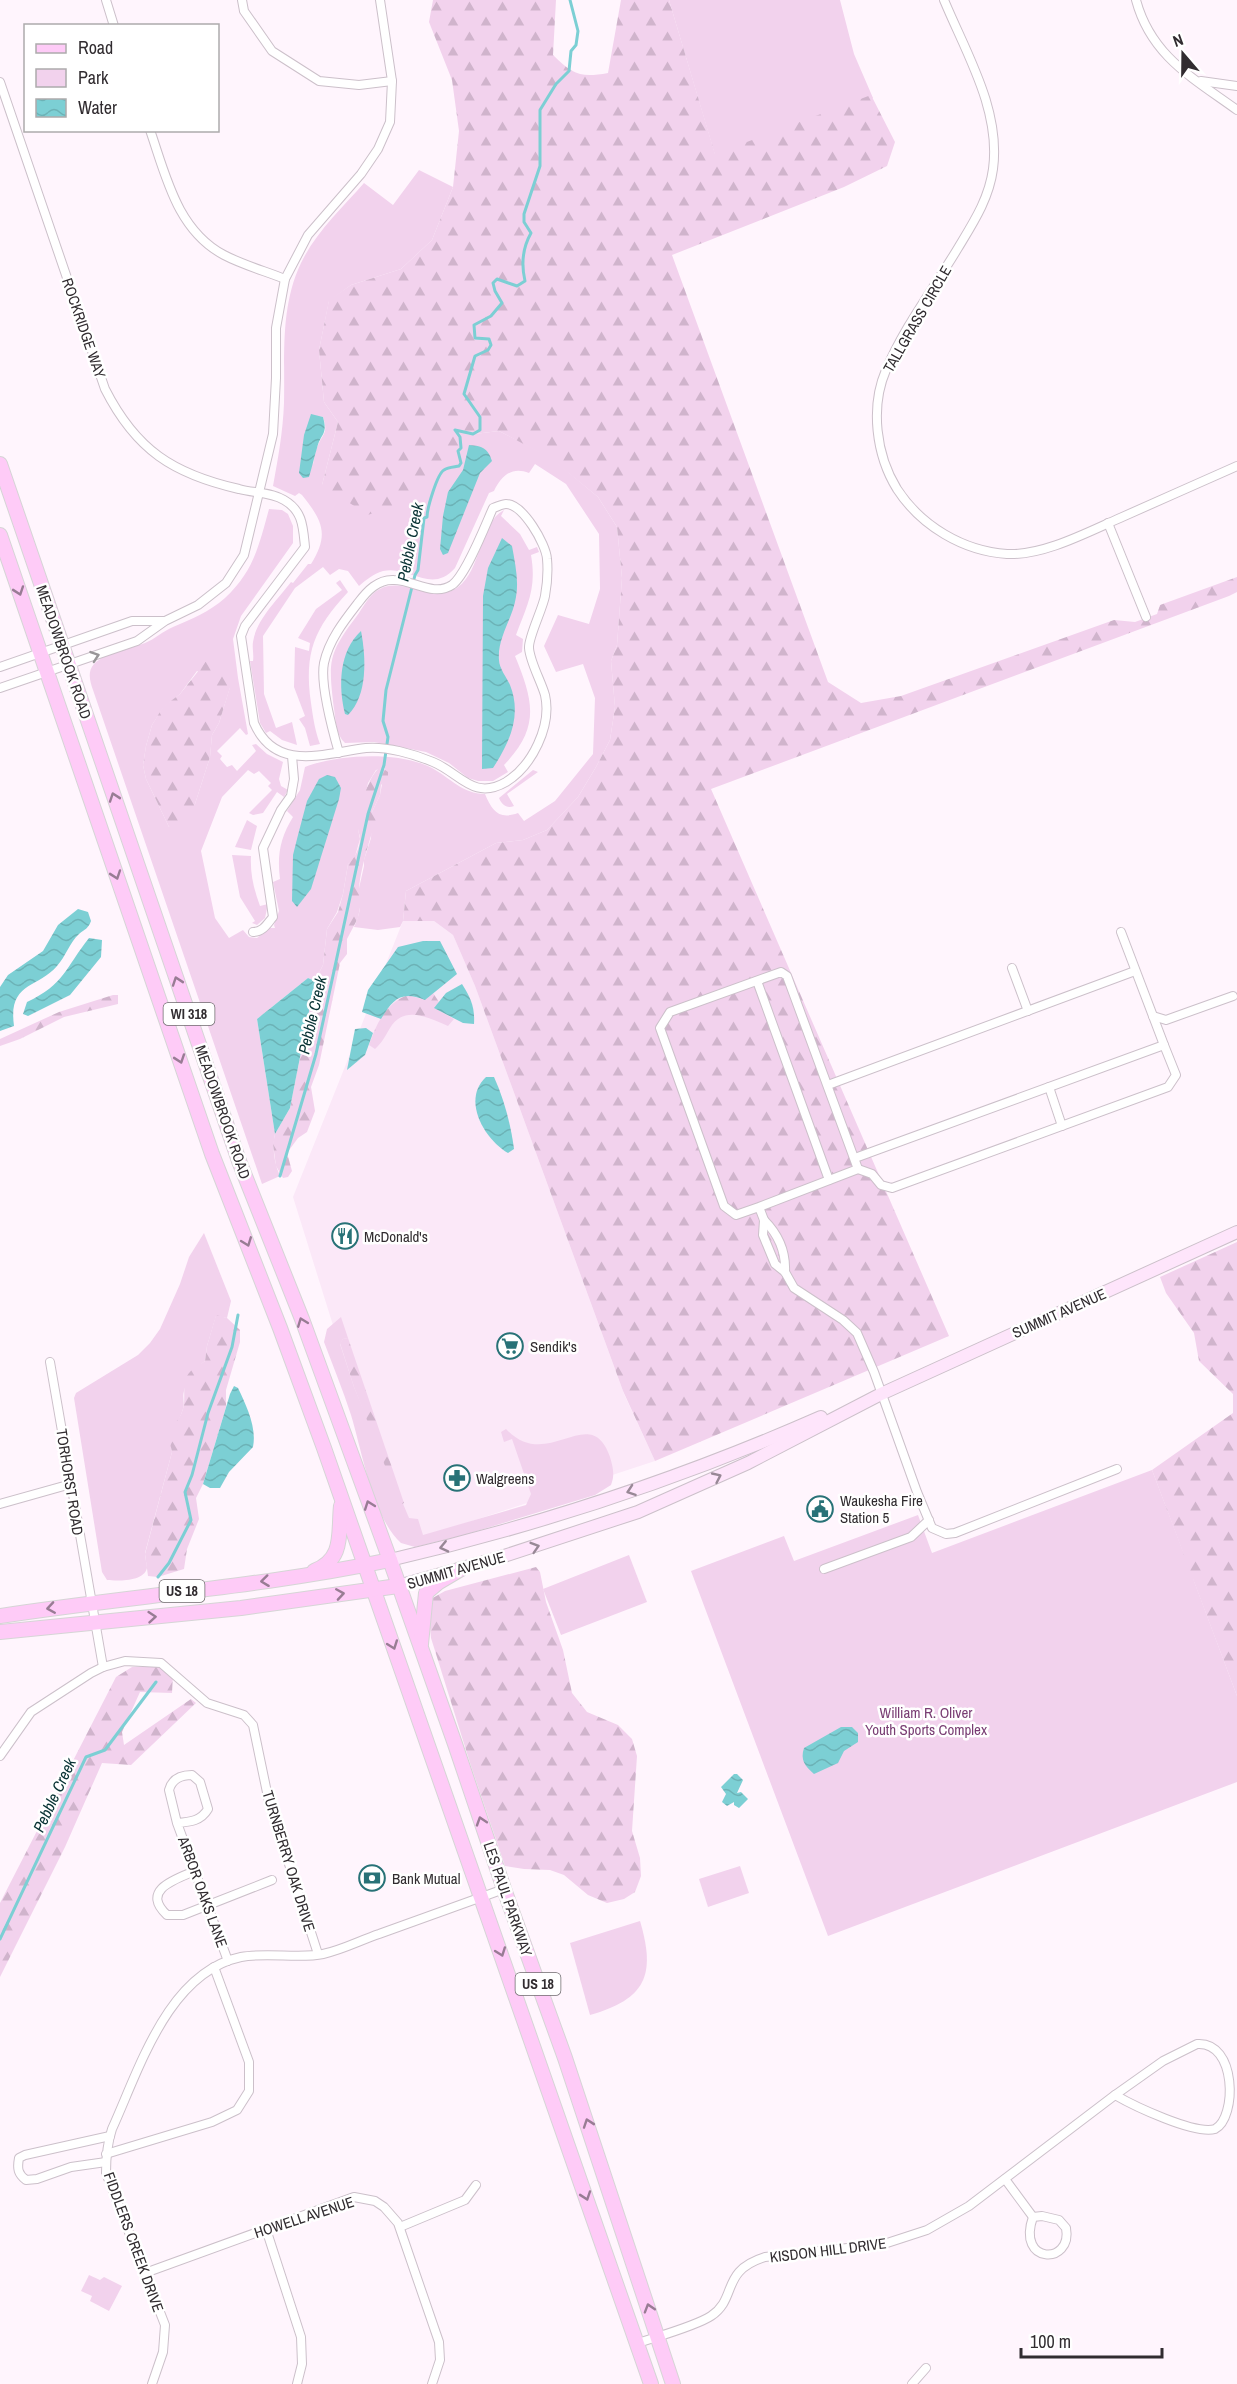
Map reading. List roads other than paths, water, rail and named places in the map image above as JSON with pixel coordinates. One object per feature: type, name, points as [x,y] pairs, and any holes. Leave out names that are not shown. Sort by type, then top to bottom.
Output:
[{"type":"main road","name":"MEADOWBROOK ROAD","points":[[0,464],[240,1161],[302,1319],[398,1586]]},
{"type":"main road","name":"MEADOWBROOK ROAD","points":[[0,535],[212,1154],[284,1338],[373,1590]]},
{"type":"main road","name":"SUMMIT AVENUE","points":[[0,1616],[90,1602],[293,1577],[390,1560],[474,1540],[621,1494],[787,1432],[881,1394],[1237,1232]]},
{"type":"main road","name":"SUMMIT AVENUE","points":[[0,1632],[241,1608],[373,1590],[398,1586],[461,1569],[558,1540],[638,1512],[748,1463],[881,1394]]},
{"type":"main road","points":[[293,1577],[319,1569],[335,1556],[341,1501]]},
{"type":"main road","points":[[420,1649],[426,1593],[461,1569]]},
{"type":"main road","name":"LES PAUL PARKWAY","points":[[398,1586],[566,2058],[673,2384]]},
{"type":"main road","name":"LES PAUL PARKWAY","points":[[373,1590],[651,2384]]},
{"type":"street","points":[[106,0],[113,24]]},
{"type":"street","points":[[242,0],[244,11],[272,51],[320,81],[359,85],[392,81]]},
{"type":"street","points":[[0,688],[137,641],[165,621],[198,605],[226,583],[244,555],[261,493],[273,434],[276,328],[285,279],[308,235],[360,175],[378,149],[390,122],[392,81],[380,0]]},
{"type":"street","name":"TALLGRASS CIRCLE","points":[[944,0],[985,98],[991,119],[994,140],[992,172],[983,204],[974,222],[900,343],[884,375],[879,394],[878,427],[884,459],[902,496],[923,520],[954,540],[982,550],[1009,554],[1051,548],[1237,466]]},
{"type":"street","points":[[1136,0],[1143,23],[1159,48],[1177,67],[1237,110]]},
{"type":"street","points":[[1198,80],[1237,86]]},
{"type":"street","name":"ROCKRIDGE WAY","points":[[0,82],[105,390],[120,417],[145,446],[169,464],[194,476],[284,500],[302,518],[305,547],[245,626],[241,636],[254,723],[258,734],[274,748],[292,756]]},
{"type":"street","points":[[151,132],[174,200],[193,231],[223,255],[285,279]]},
{"type":"street","points":[[253,932],[259,932],[265,928],[273,917],[263,848],[281,810],[291,796],[294,779],[292,756],[312,758],[369,748],[392,751],[434,762],[468,785],[479,788],[495,786],[518,774],[531,757],[542,733],[546,717],[546,698],[529,646],[546,594],[548,557],[535,528],[515,507],[507,504],[493,508],[461,576],[452,585],[443,589],[394,579],[376,584],[339,627],[324,665],[328,710],[339,753]]},
{"type":"street","points":[[1108,523],[1146,617]]},
{"type":"street","points":[[0,667],[132,621],[165,621]]},
{"type":"street","points":[[858,1169],[788,976],[781,972],[670,1012],[660,1028],[724,1206],[735,1215],[858,1169],[872,1174],[881,1185],[892,1188],[1168,1088],[1176,1075],[1121,932]]},
{"type":"street","points":[[1012,968],[1028,1011]]},
{"type":"street","points":[[828,1085],[1136,971]]},
{"type":"street","points":[[757,981],[829,1180]]},
{"type":"street","points":[[1153,1016],[1166,1020],[1233,996]]},
{"type":"street","points":[[855,1158],[1164,1045]]},
{"type":"street","points":[[1049,1087],[1062,1126]]},
{"type":"street","points":[[759,1206],[764,1220],[763,1235],[775,1264],[785,1272],[794,1288],[843,1320],[857,1333],[932,1528],[946,1534],[955,1533],[1117,1469]]},
{"type":"street","points":[[764,1220],[775,1231],[786,1260],[785,1272]]},
{"type":"street","points":[[772,1256],[783,1252]]},
{"type":"street","name":"TORHORST ROAD","points":[[50,1362],[90,1602]]},
{"type":"street","points":[[0,1504],[71,1484]]},
{"type":"street","points":[[824,1569],[911,1537],[929,1520]]},
{"type":"street","points":[[90,1602],[103,1667]]},
{"type":"street","name":"TURNBERRY OAK DRIVE","points":[[0,1756],[31,1712],[103,1667],[125,1662],[161,1663],[207,1703],[244,1715],[253,1725],[269,1802],[318,1954]]},
{"type":"street","name":"ARBOR OAKS LANE","points":[[177,1823],[198,1820],[205,1815],[208,1809],[200,1782],[192,1774],[183,1775],[171,1784],[169,1790],[177,1823],[228,1961]]},
{"type":"street","points":[[195,1871],[164,1884],[158,1897],[167,1915],[183,1915],[272,1880]]},
{"type":"street","name":"FIDDLERS CREEK DRIVE","points":[[152,2384],[163,2352],[165,2325],[106,2173],[106,2158],[110,2136],[155,2034],[172,2004],[190,1985],[214,1967],[228,1961],[265,1954],[318,1954],[504,1889]]},
{"type":"street","points":[[110,2136],[25,2155],[19,2158],[17,2166],[20,2175],[26,2180],[37,2179],[212,2122],[237,2110],[249,2091],[249,2062],[214,1967]]},
{"type":"street","name":"KISDON HILL DRIVE","points":[[638,2343],[712,2316],[721,2305],[736,2274],[754,2261],[765,2257],[870,2246],[906,2238],[956,2215],[1116,2095],[1163,2061],[1184,2049],[1204,2044],[1221,2050],[1231,2064],[1235,2102],[1234,2110],[1225,2123],[1205,2130],[1145,2110],[1116,2095]]},
{"type":"street","points":[[1005,2179],[1033,2217],[1029,2235],[1034,2249],[1045,2255],[1059,2251],[1065,2244],[1067,2235],[1064,2224],[1050,2216],[1033,2217]]},
{"type":"street","points":[[400,2227],[465,2200],[476,2185]]},
{"type":"street","name":"HOWELL AVENUE","points":[[145,2273],[354,2197],[375,2201],[384,2207],[400,2227],[439,2342],[440,2360],[432,2384]]},
{"type":"street","points":[[266,2229],[301,2337],[302,2364],[297,2384]]},
{"type":"street","points":[[912,2384],[926,2368]]},
{"type":"water","points":[[311,414],[323,417],[324,431],[309,477],[303,478],[299,473],[304,435]]},
{"type":"water","points":[[469,445],[484,449],[489,453],[492,461],[480,473],[448,553],[443,555],[440,549],[448,492],[463,470]]},
{"type":"water","points":[[502,538],[512,546],[517,591],[500,644],[499,660],[510,685],[515,707],[512,728],[505,748],[493,768],[482,769],[483,596],[488,568]]},
{"type":"water","points":[[361,631],[364,675],[355,707],[348,715],[345,714],[341,692],[342,670],[348,648]]},
{"type":"water","points":[[327,775],[335,777],[341,788],[339,799],[311,889],[297,907],[292,901],[293,855],[307,801],[319,779]]},
{"type":"water","points":[[78,909],[88,912],[91,921],[89,926],[76,937],[57,966],[20,994],[15,1001],[14,1026],[0,1031],[0,987],[8,975],[43,951],[58,925]]},
{"type":"water","points":[[89,938],[102,940],[101,957],[70,995],[28,1016],[23,1014],[27,1002],[57,982]]},
{"type":"water","points":[[423,941],[440,941],[457,974],[425,1000],[410,996],[398,998],[381,1019],[362,1012],[368,990],[398,947]]},
{"type":"water","points":[[308,978],[315,981],[290,1108],[275,1134],[257,1019]]},
{"type":"water","points":[[462,984],[472,1003],[474,1024],[463,1023],[434,1008],[446,993]]},
{"type":"water","points":[[366,1028],[373,1033],[365,1055],[347,1070],[355,1029]]},
{"type":"water","points":[[486,1077],[494,1077],[507,1112],[514,1149],[508,1153],[491,1139],[479,1119],[476,1097],[479,1086]]},
{"type":"water","points":[[234,1386],[238,1388],[250,1416],[253,1447],[229,1472],[220,1488],[210,1488],[203,1484]]},
{"type":"water","points":[[841,1727],[852,1727],[858,1733],[858,1742],[844,1751],[838,1763],[814,1774],[804,1763],[804,1748]]},
{"type":"water","points":[[734,1774],[743,1780],[737,1793],[741,1792],[748,1799],[739,1808],[734,1805],[734,1802],[727,1806],[722,1802],[726,1794],[721,1787]]},
{"type":"waterway","name":"Pebble Creek","points":[[280,1176],[316,1054],[368,814],[384,765],[388,737],[383,721],[386,690],[418,570],[424,518],[427,517],[433,492],[441,473],[461,463],[458,451],[461,448],[460,437],[455,430],[473,434],[480,430],[480,417],[464,394],[475,356],[488,350],[491,345],[489,339],[475,338],[474,325],[491,316],[502,303],[493,283],[497,279],[517,286],[525,281],[523,257],[531,233],[524,222],[524,214],[540,166],[540,110],[556,84],[569,71],[571,51],[576,45],[578,31],[570,0]]},
{"type":"waterway","name":"Pebble Creek","points":[[158,1577],[169,1563],[191,1520],[185,1492],[192,1475],[208,1413],[232,1347],[238,1315]]},
{"type":"waterway","name":"Pebble Creek","points":[[0,1939],[86,1757],[105,1750],[156,1682]]},
{"type":"place","name":"McDonald's","points":[[345,1236]]},
{"type":"place","name":"Sendik's","points":[[510,1346]]},
{"type":"place","name":"Walgreens","points":[[457,1478]]},
{"type":"place","name":"Waukesha Fire Station 5","points":[[820,1509]]},
{"type":"place","name":"Bank Mutual","points":[[372,1878]]},
{"type":"park label","name":"William R. Oliver Youth Sports Complex","points":[[926,1720]]}]
